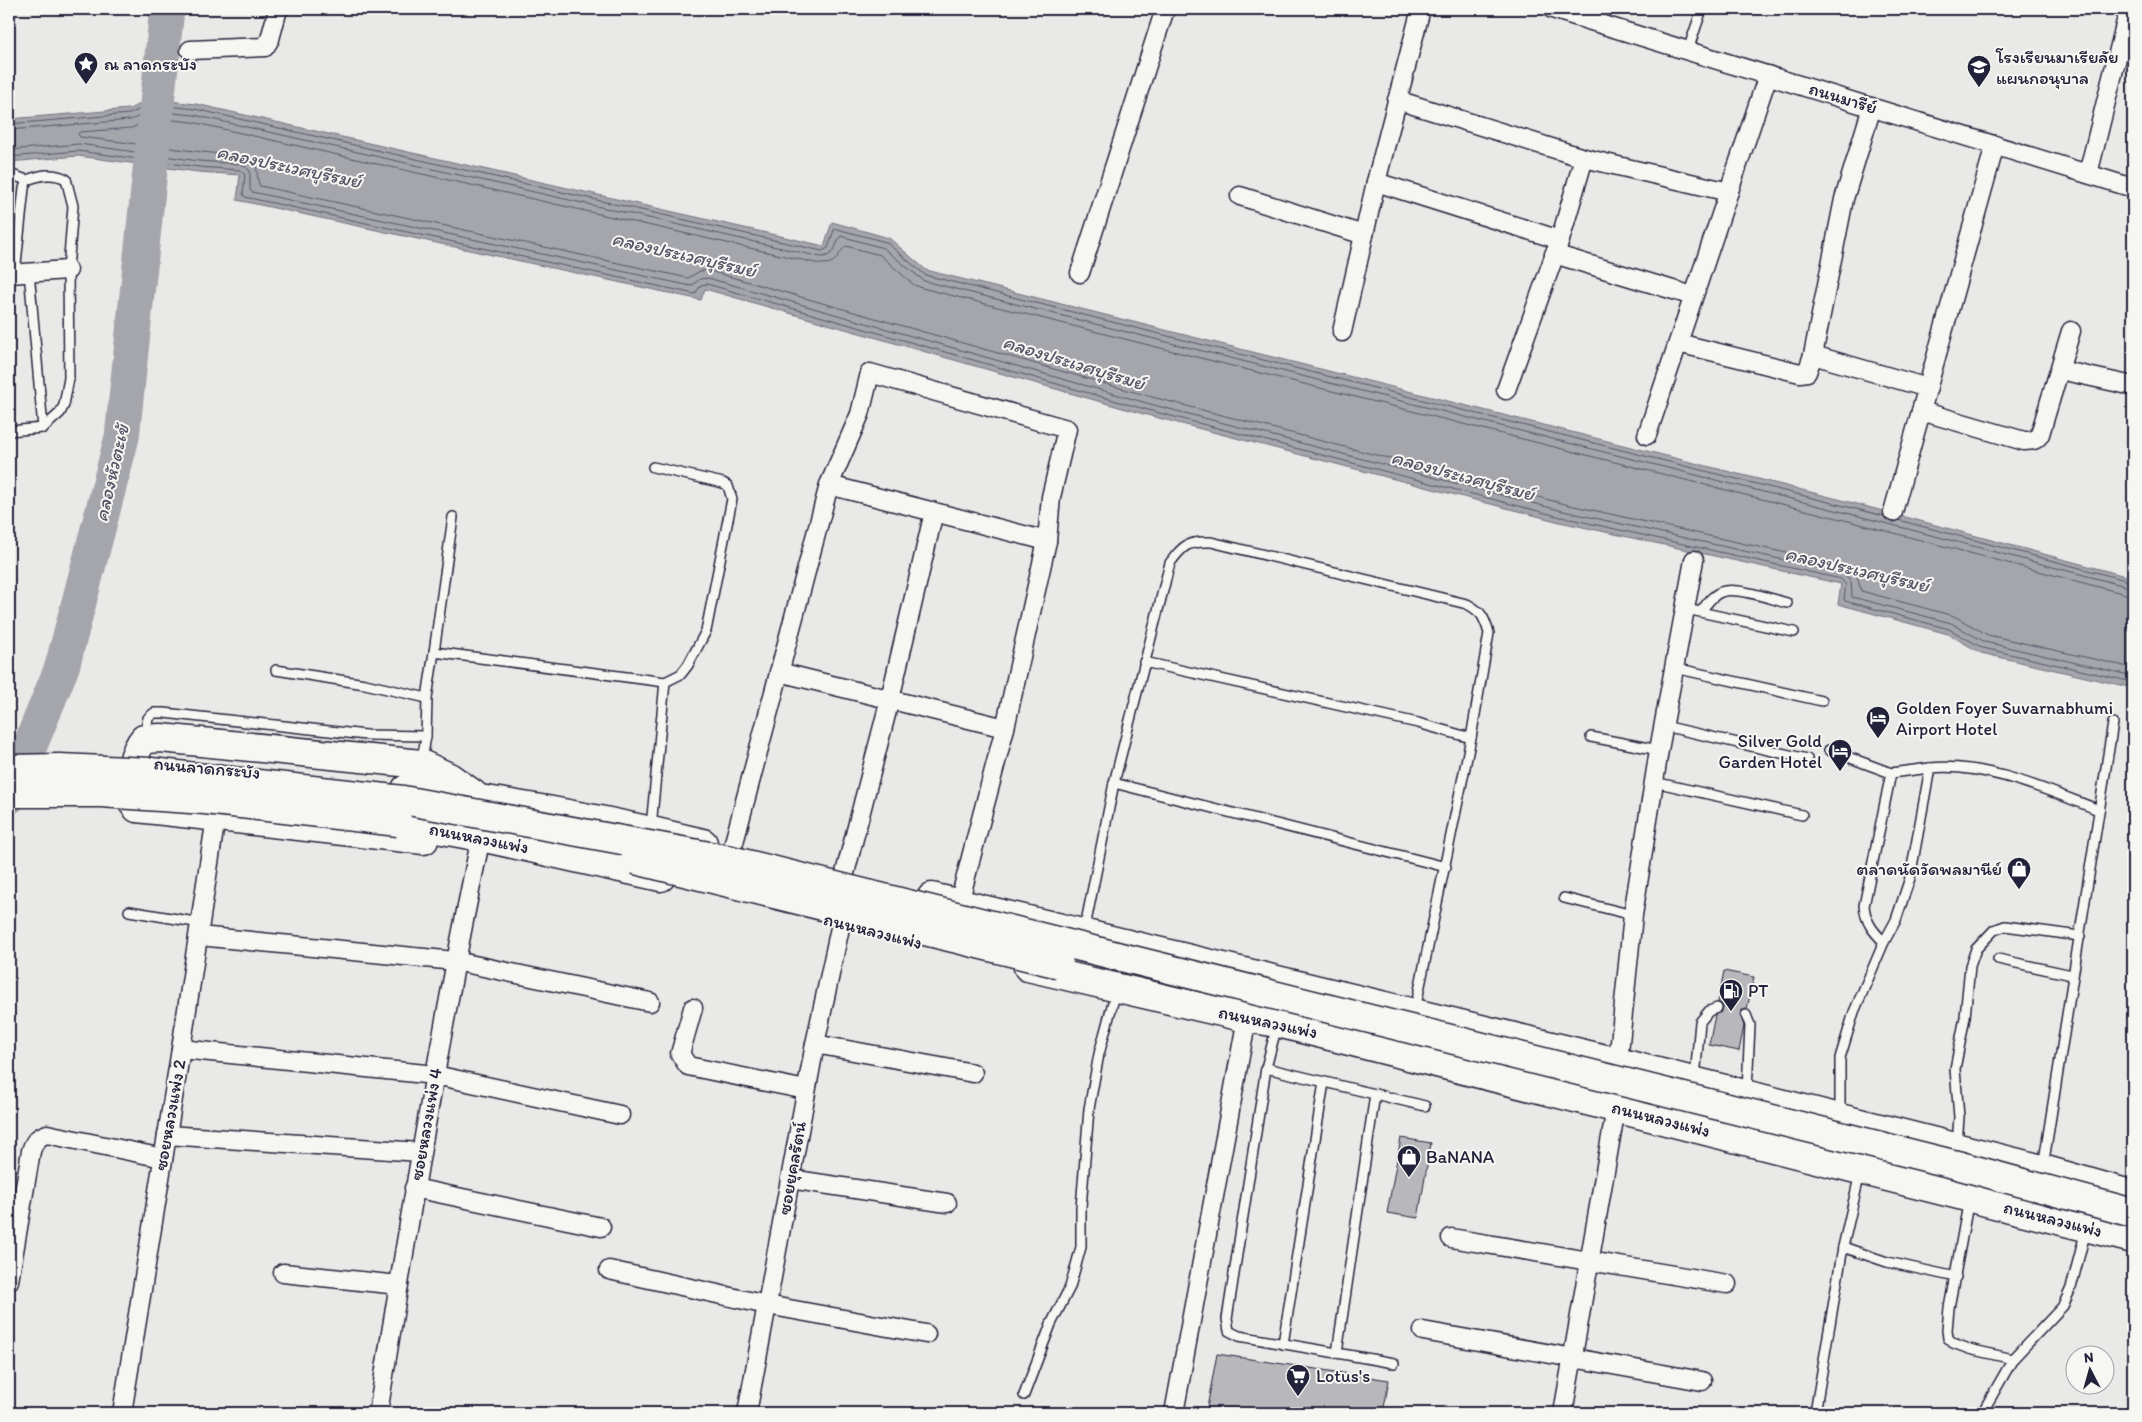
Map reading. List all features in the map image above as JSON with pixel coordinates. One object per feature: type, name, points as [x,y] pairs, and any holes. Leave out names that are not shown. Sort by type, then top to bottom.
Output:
[{"type":"main road","points":[[478,798],[449,777],[421,764],[171,739],[144,739],[138,747],[133,760],[129,795],[137,808],[396,838],[428,840],[479,837]]},
{"type":"main road","name":"ถนนลาดกระบัง","points":[[9,759],[103,759],[199,766],[404,788]]},
{"type":"main road","points":[[9,769],[59,768],[151,772],[403,800],[731,860],[1957,1165],[2133,1213]]},
{"type":"main road","points":[[9,781],[140,784],[242,790],[391,809],[536,836],[1059,964],[1507,1064],[1938,1172],[1975,1184],[2074,1224]]},
{"type":"main road","name":"ถนนหลวงแพ่ง","points":[[404,788],[478,798],[650,830],[1084,932],[1618,1062],[2042,1169],[2133,1194]]},
{"type":"main road","name":"ถนนลาดกระบัง","points":[[9,793],[101,793],[205,800],[398,822]]},
{"type":"main road","name":"ถนนหลวงแพ่ง","points":[[398,822],[617,866],[841,923],[1247,1018],[1278,1023],[2133,1239]]},
{"type":"street","points":[[190,50],[265,47],[270,39],[278,9]]},
{"type":"street","points":[[1080,273],[1165,9]]},
{"type":"street","points":[[1342,332],[1376,182],[1421,9]]},
{"type":"street","name":"ถนนมารีย์","points":[[1552,9],[2133,188]]},
{"type":"street","points":[[2088,174],[2129,9]]},
{"type":"street","points":[[1647,435],[1768,75]]},
{"type":"street","points":[[1397,100],[1584,158],[1729,192]]},
{"type":"street","points":[[1678,343],[1800,373],[1807,372],[1813,355],[1844,199],[1872,107]]},
{"type":"street","points":[[1893,512],[1995,145]]},
{"type":"street","points":[[1506,390],[1557,247],[1584,158]]},
{"type":"street","points":[[1376,182],[1693,296]]},
{"type":"street","points":[[1240,196],[1364,235]]},
{"type":"street","points":[[17,273],[68,270]]},
{"type":"street","points":[[1922,411],[2032,441],[2040,434],[2071,331]]},
{"type":"street","points":[[1813,355],[1928,388]]},
{"type":"street","points":[[2060,370],[2133,386]]},
{"type":"street","points":[[732,850],[829,485],[860,414],[870,373],[1067,429],[1051,497],[1046,541],[1005,728],[960,903]]},
{"type":"street","points":[[829,485],[1046,541]]},
{"type":"street","points":[[844,877],[890,698],[934,512]]},
{"type":"street","points":[[1618,1062],[1633,915],[1659,750],[1675,668],[1694,610],[1694,560]]},
{"type":"street","points":[[780,672],[1005,728]]},
{"type":"street","name":"ซอยหลวงแพ่ง 2","points":[[122,1413],[182,1049],[216,817]]},
{"type":"street","name":"ซอยหลวงแพ่ง 4","points":[[378,1413],[420,1152],[479,837]]},
{"type":"street","name":"ซอยยุคลรัตน์","points":[[747,1413],[806,1090],[841,923]]},
{"type":"street","points":[[200,930],[455,961],[650,1002]]},
{"type":"street","points":[[693,1008],[680,1054],[688,1066],[806,1090]]},
{"type":"street","points":[[1174,1413],[1247,1018]]},
{"type":"street","points":[[815,1044],[973,1073]]},
{"type":"street","points":[[182,1049],[435,1075],[620,1115]]},
{"type":"street","points":[[1563,1413],[1616,1108]]},
{"type":"street","points":[[9,1281],[14,1215],[31,1151],[34,1142],[40,1136],[47,1134],[163,1158]]},
{"type":"street","points":[[167,1134],[420,1152]]},
{"type":"street","points":[[790,1179],[947,1203]]},
{"type":"street","points":[[414,1188],[601,1227]]},
{"type":"street","points":[[1451,1238],[1727,1284]]},
{"type":"street","points":[[609,1270],[767,1305],[926,1334]]},
{"type":"street","points":[[283,1273],[399,1285]]},
{"type":"street","points":[[1424,1330],[1702,1381]]},
{"type":"lane","points":[[1688,50],[1702,9]]},
{"type":"lane","points":[[9,174],[27,180],[49,174],[66,178],[74,206],[68,270],[67,390],[64,405],[60,413],[44,428],[9,431]]},
{"type":"lane","points":[[27,180],[24,188],[17,273],[44,428]]},
{"type":"lane","points":[[434,652],[665,682],[680,674],[688,665],[706,631],[732,499],[728,486],[722,482],[653,467]]},
{"type":"lane","points":[[421,764],[426,736],[427,698],[453,517]]},
{"type":"lane","points":[[1084,932],[1114,784],[1170,564],[1179,550],[1187,544],[1211,542],[1466,604],[1478,610],[1485,620],[1489,633],[1471,738],[1446,867],[1414,1012]]},
{"type":"lane","points":[[1694,610],[1722,591],[1732,590],[1788,603]]},
{"type":"lane","points":[[1694,610],[1794,632]]},
{"type":"lane","points":[[1144,662],[1418,723],[1471,738]]},
{"type":"lane","points":[[1675,668],[1822,701]]},
{"type":"lane","points":[[276,670],[365,684],[427,698]]},
{"type":"lane","points":[[650,830],[665,682]]},
{"type":"lane","points":[[144,739],[148,718],[154,713],[366,735],[426,736]]},
{"type":"lane","points":[[2042,1169],[2113,723]]},
{"type":"lane","points":[[1664,726],[1807,759]]},
{"type":"lane","points":[[1591,737],[1659,750]]},
{"type":"lane","points":[[1828,750],[1891,773],[1930,768],[1960,768],[2005,777],[2099,810]]},
{"type":"lane","points":[[1840,1118],[1840,1058],[1854,1012],[1884,942],[1896,920],[1910,878],[1930,768]]},
{"type":"lane","points":[[1884,942],[1870,928],[1865,916],[1864,906],[1891,773]]},
{"type":"lane","points":[[1654,782],[1802,815]]},
{"type":"lane","points":[[1114,784],[1446,867]]},
{"type":"lane","points":[[1564,898],[1633,915]]},
{"type":"lane","points":[[128,911],[200,930]]},
{"type":"lane","points":[[1956,1148],[1959,1117],[1955,1069],[1970,966],[1976,949],[1994,930],[2005,926],[2080,936]]},
{"type":"lane","points":[[1998,959],[2072,975]]},
{"type":"lane","points":[[1024,1395],[1052,1324],[1070,1287],[1081,1248],[1081,1208],[1089,1109],[1099,1054],[1117,988]]},
{"type":"lane","points":[[1695,1081],[1700,1022],[1709,1011],[1717,1008]]},
{"type":"lane","points":[[1746,1015],[1750,1025],[1747,1094]]},
{"type":"lane","points":[[1278,1023],[1266,1068],[1227,1319],[1229,1330],[1239,1336],[1394,1363]]},
{"type":"lane","points":[[1266,1068],[1425,1106]]},
{"type":"lane","points":[[1283,1344],[1324,1082]]},
{"type":"lane","points":[[1337,1353],[1375,1094]]},
{"type":"lane","points":[[1815,1413],[1843,1247],[1860,1169]]},
{"type":"lane","points":[[1969,1198],[1949,1308],[1948,1338],[1953,1344],[1968,1349],[2013,1359]]},
{"type":"lane","points":[[1982,1413],[2013,1359],[2063,1306],[2071,1288],[2074,1224]]},
{"type":"lane","points":[[1843,1247],[1887,1262],[1956,1277]]},
{"type":"water","name":"คลองประเวศบุรีรมย์","points":[[152,99],[196,104],[824,246],[832,222],[889,238],[926,270],[1842,500],[2133,578],[2133,688],[1981,653],[1948,634],[1838,604],[1841,584],[1560,522],[1147,415],[705,289],[701,300],[237,200],[240,175],[198,172],[78,156],[9,162],[9,119],[129,109]]},
{"type":"building","name":"PT","points":[[1724,971],[1754,977],[1747,1009],[1743,1009],[1740,1014],[1744,1026],[1739,1051],[1709,1045],[1715,1015],[1723,1009],[1723,1005],[1718,1002]]},
{"type":"building","name":"BaNANA","points":[[1401,1138],[1431,1143],[1418,1218],[1387,1213]]},
{"type":"building","name":"Lotus's","points":[[1217,1354],[1389,1380],[1383,1413],[1206,1413]]},
{"type":"waterway","name":"คลองหัวตะเข้","points":[[9,797],[62,667],[122,437],[167,9]]},
{"type":"place","name":"ณ ลาดกระบัง","points":[[86,85]]},
{"type":"place","name":"โรงเรียนมาเรียลัย แผนกอนุบาล","points":[[1979,88]]},
{"type":"place","name":"Golden Foyer Suvarnabhumi Airport Hotel","points":[[1878,739]]},
{"type":"place","name":"Silver Gold Garden Hotel","points":[[1840,772]]},
{"type":"place","name":"ตลาดนัดวัดพลมานีย์","points":[[2019,890]]},
{"type":"place","name":"PT","points":[[1731,1012]]},
{"type":"place","name":"BaNANA","points":[[1409,1178]]},
{"type":"place","name":"Lotus's","points":[[1298,1397]]}]
